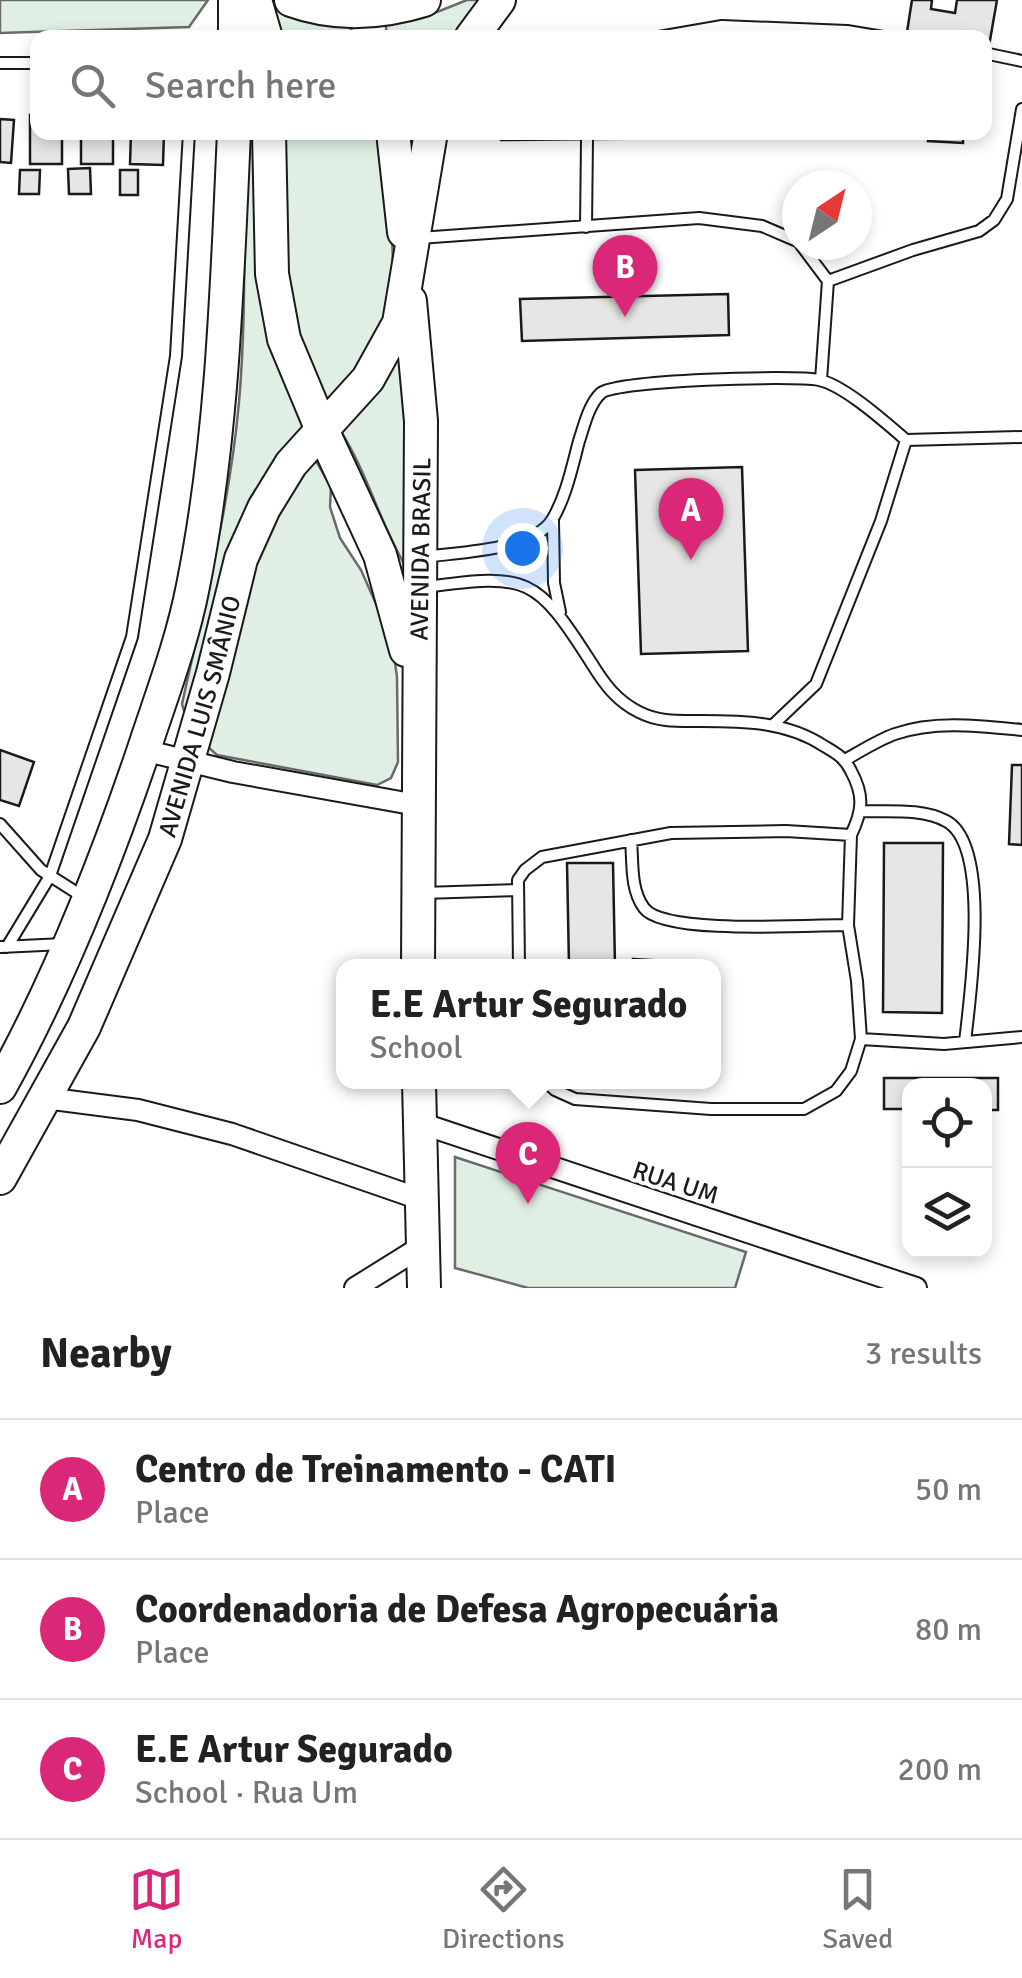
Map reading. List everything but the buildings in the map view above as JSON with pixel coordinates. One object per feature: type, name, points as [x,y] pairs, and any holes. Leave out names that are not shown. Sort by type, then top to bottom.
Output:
[{"type":"main road","points":[[234,0],[235,30]]},
{"type":"main road","points":[[254,0],[263,30]]},
{"type":"main road","points":[[291,0],[322,10],[369,17],[424,0]]},
{"type":"main road","points":[[477,30],[499,0]]},
{"type":"main road","name":"AVENIDA LUIS SMÂNIO","points":[[0,1087],[32,1030],[89,900],[177,652],[204,522],[224,350],[234,140]]},
{"type":"main road","points":[[269,140],[272,274],[284,339],[380,555],[396,604],[417,704]]},
{"type":"main road","name":"AVENIDA BRASIL","points":[[394,140],[410,253],[421,420],[418,959]]},
{"type":"main road","points":[[410,253],[431,140]]},
{"type":"main road","name":"AVENIDA LUIS SMÂNIO","points":[[0,1178],[84,1028],[165,839],[241,559],[264,508],[291,464],[368,379],[387,350],[399,323],[410,253]]},
{"type":"main road","points":[[420,1089],[424,1288]]},
{"type":"street","points":[[144,750],[188,762],[416,805]]},
{"type":"street","points":[[45,1098],[138,1110],[232,1134],[423,1200]]},
{"type":"street","name":"RUA UM","points":[[420,1123],[916,1288]]},
{"type":"street","points":[[355,1288],[424,1244]]},
{"type":"lane","points":[[699,30],[722,26],[822,30]]},
{"type":"lane","points":[[992,55],[1022,62]]},
{"type":"lane","points":[[0,63],[30,62]]},
{"type":"lane","points":[[828,281],[980,230],[994,220],[1008,199],[1022,109]]},
{"type":"lane","points":[[4,947],[50,876],[132,637],[176,356],[190,140]]},
{"type":"lane","points":[[586,226],[587,140]]},
{"type":"lane","points":[[410,253],[586,226],[699,218],[762,226],[782,235]]},
{"type":"lane","points":[[812,260],[828,281],[820,380]]},
{"type":"lane","points":[[420,573],[512,544],[544,529],[571,473],[588,414],[599,394],[616,386],[820,380],[864,406],[906,440],[1022,437]]},
{"type":"lane","points":[[774,724],[816,684],[882,521],[906,440]]},
{"type":"lane","points":[[552,519],[554,583],[561,619]]},
{"type":"lane","points":[[420,573],[462,581],[508,580],[537,591],[613,695],[636,711],[668,720],[774,724],[814,740],[846,760],[859,785],[863,811],[851,834],[848,925],[857,982],[860,1040],[851,1071],[836,1091],[804,1110],[711,1110],[576,1099],[553,1089]]},
{"type":"lane","points":[[846,760],[892,734],[918,728],[954,725],[1022,730]]},
{"type":"lane","points":[[863,811],[921,813],[946,820],[959,831],[969,851],[973,873],[972,974],[965,1042]]},
{"type":"lane","points":[[0,824],[41,870],[89,900]]},
{"type":"lane","points":[[519,959],[517,890],[525,870],[542,857],[671,833],[786,830],[851,834]]},
{"type":"lane","points":[[631,840],[635,889],[642,906],[651,916],[666,922],[848,925]]},
{"type":"lane","points":[[416,894],[517,890]]},
{"type":"lane","points":[[4,947],[70,944]]},
{"type":"lane","points":[[860,1040],[965,1042],[1022,1037]]},
{"type":"green space","points":[[0,0],[208,0],[189,27],[0,33]]},
{"type":"green space","points":[[467,0],[484,0],[462,30],[386,30],[385,23],[422,18]]},
{"type":"green space","points":[[278,7],[347,23],[352,30],[272,30],[271,13]]},
{"type":"green space","points":[[245,140],[259,140],[306,429],[190,714],[182,704],[223,516],[235,440],[244,301]]},
{"type":"green space","points":[[280,140],[379,140],[392,244],[390,302],[373,352],[325,412],[289,324]]},
{"type":"green space","points":[[400,351],[407,569],[340,430],[383,386]]},
{"type":"green space","points":[[316,461],[331,487],[330,507],[340,538],[361,570],[392,640],[397,677],[398,762],[391,778],[377,785],[217,755],[208,747],[266,526],[306,463]]},
{"type":"green space","points":[[455,1157],[746,1252],[735,1288],[528,1288],[455,1268]]},
{"type":"place","name":"Coordenadoria de Defesa Agropecuária","points":[[625,317]]},
{"type":"place","name":"Centro de Treinamento - CATI","points":[[691,560]]},
{"type":"place","name":"E.E Artur Segurado","points":[[528,1204]]}]
